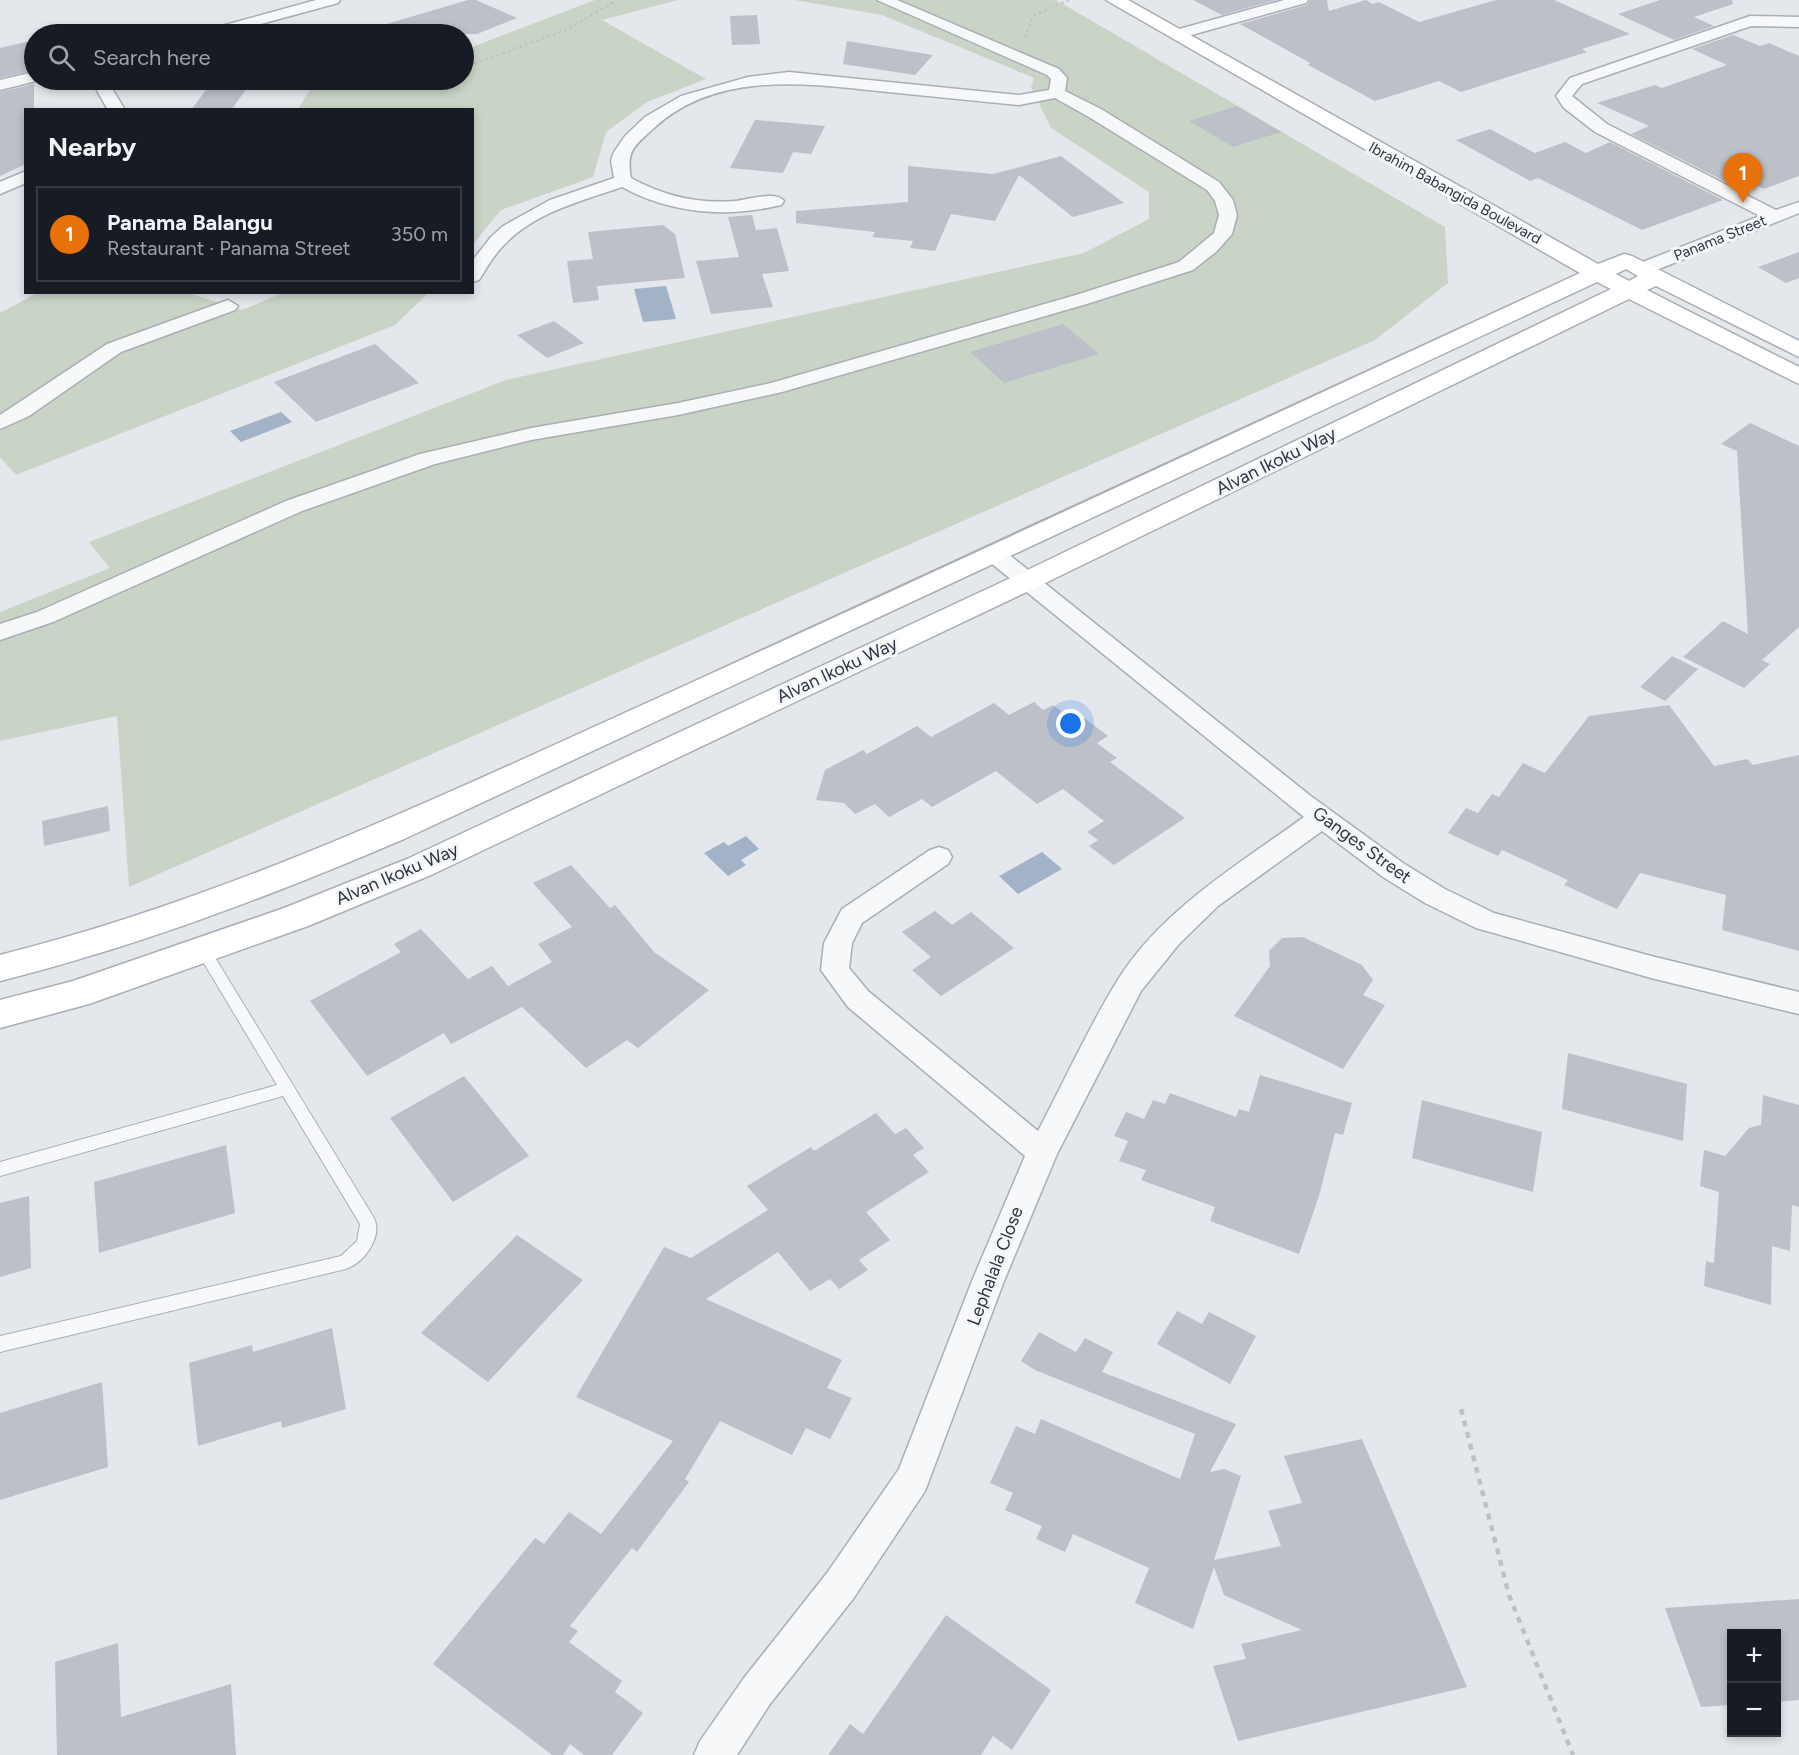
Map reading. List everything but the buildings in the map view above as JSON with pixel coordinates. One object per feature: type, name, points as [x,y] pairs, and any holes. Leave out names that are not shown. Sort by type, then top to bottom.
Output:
[{"type":"street","points":[[245,24],[333,0]]},
{"type":"street","points":[[884,0],[1030,63],[1059,78],[1057,93]]},
{"type":"street","name":"Ibrahim Babangida Boulevard","points":[[1115,0],[1597,273],[1799,378]]},
{"type":"street","name":"Ibrahim Babangida Boulevard","points":[[1146,0],[1386,130]]},
{"type":"street","points":[[1177,34],[1301,0]]},
{"type":"street","points":[[1774,216],[1601,128],[1570,105],[1564,96],[1576,81],[1739,24],[1769,19],[1799,22]]},
{"type":"street","points":[[0,632],[45,617],[294,506],[395,470],[531,434],[678,409],[775,388],[970,333],[1186,266],[1211,247],[1223,234],[1228,215],[1224,200],[1213,186],[1095,113],[1057,93],[1020,100],[789,77],[756,79],[704,93],[659,114],[629,142],[620,158],[623,181]]},
{"type":"street","points":[[0,85],[24,79]]},
{"type":"street","points":[[105,90],[116,108]]},
{"type":"street","points":[[0,189],[24,177]]},
{"type":"street","points":[[623,181],[642,192],[693,207],[726,209],[775,201]]},
{"type":"street","points":[[474,273],[496,242],[516,224],[547,209],[623,181]]},
{"type":"street","name":"Panama Street","points":[[1640,269],[1799,207]]},
{"type":"street","points":[[1542,241],[1554,262],[1556,276],[1543,298]]},
{"type":"street","points":[[1599,247],[1799,350]]},
{"type":"street","name":"Alvan Ikoku Way","points":[[0,968],[63,952],[263,885],[393,831],[1597,273],[1640,269]]},
{"type":"street","name":"Alvan Ikoku Way","points":[[0,1014],[77,994],[203,950],[296,917],[419,867],[1027,580],[1629,290],[1640,269]]},
{"type":"street","points":[[0,423],[22,412],[114,348],[228,306]]},
{"type":"street","points":[[1577,314],[1616,309],[1684,320]]},
{"type":"street","name":"Ganges Street","points":[[994,554],[1322,818],[1394,870],[1435,896],[1486,921],[1651,967],[1799,1003]]},
{"type":"street","name":"Lephalala Close","points":[[714,1755],[757,1691],[840,1586],[913,1479],[988,1281],[1042,1152],[1137,976],[1169,937],[1208,899],[1322,818]]},
{"type":"street","points":[[939,857],[852,916],[838,943],[835,970],[858,999],[1042,1152]]},
{"type":"lane","points":[[0,1344],[346,1262],[365,1244],[368,1223],[203,950]]},
{"type":"lane","points":[[0,1169],[286,1089]]},
{"type":"path","points":[[474,64],[568,29],[618,0]]},
{"type":"path","points":[[1030,63],[1025,38],[1033,16],[1069,0]]},
{"type":"path","points":[[1461,1409],[1509,1595],[1573,1755]]},
{"type":"green space","points":[[595,0],[678,0],[602,20],[706,79],[647,102],[606,132],[593,177],[501,210],[474,243],[474,108],[299,108],[310,90],[474,90],[474,46]]},
{"type":"green space","points":[[795,0],[1056,0],[1445,227],[1448,283],[1375,340],[129,887],[117,716],[0,741],[0,612],[110,568],[89,542],[506,380],[1084,253],[1149,219],[1149,192],[1051,128],[1031,87],[1034,78],[882,15]]},
{"type":"green space","points":[[35,294],[191,294],[242,310],[280,294],[427,294],[395,325],[16,475],[0,457],[0,313]]},
{"type":"water","points":[[666,286],[676,319],[643,322],[634,289]]},
{"type":"water","points":[[281,412],[292,422],[241,442],[230,431]]},
{"type":"water","points":[[746,836],[759,849],[741,860],[746,865],[728,876],[704,853],[724,842],[728,846]]},
{"type":"water","points":[[1042,852],[1062,869],[1018,894],[999,876]]},
{"type":"place","name":"Panama Balangu","points":[[1743,203]]}]
